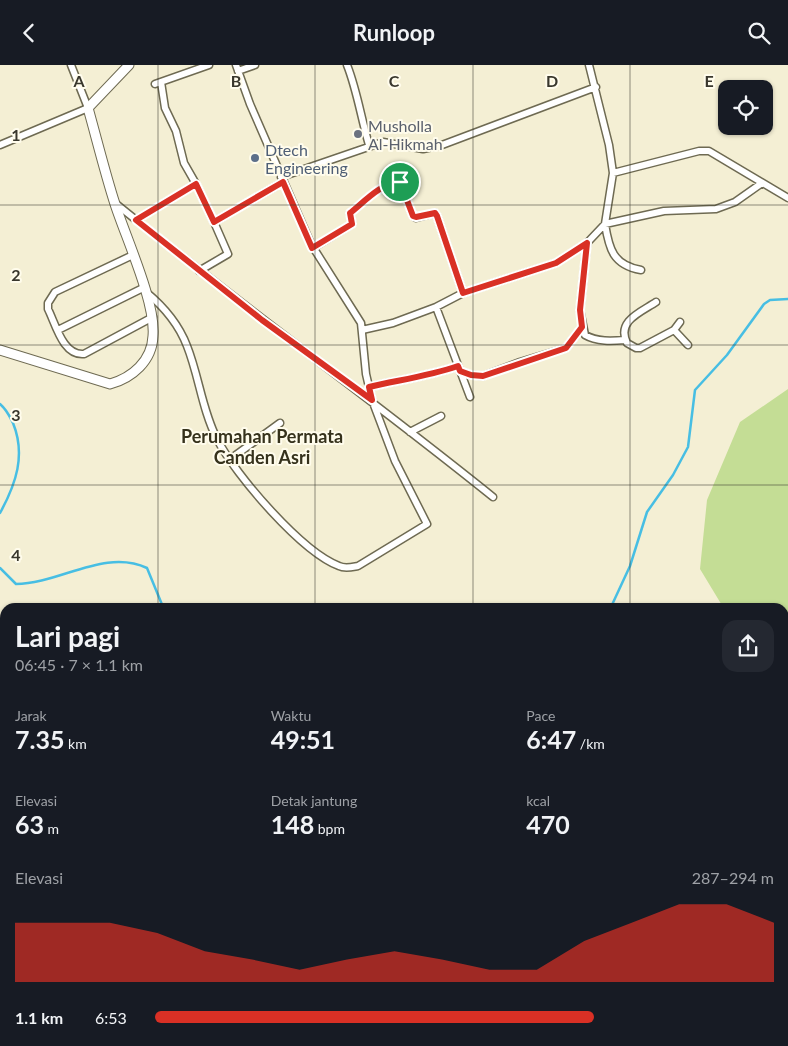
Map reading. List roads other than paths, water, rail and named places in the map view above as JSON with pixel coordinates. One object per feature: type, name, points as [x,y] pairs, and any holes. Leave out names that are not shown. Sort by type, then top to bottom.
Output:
[{"type":"street","points":[[0,350],[110,384],[124,380],[136,371],[147,357],[154,338],[153,317],[114,202],[88,108],[71,65]]},
{"type":"street","points":[[0,145],[88,108],[129,65]]},
{"type":"street","points":[[199,271],[228,254],[228,251],[184,163],[176,131],[165,108],[158,83],[209,65]]},
{"type":"street","points":[[144,290],[168,314],[187,346],[206,412],[216,439],[229,460],[291,531],[334,564],[341,567],[358,566],[427,524],[395,461],[372,400],[362,330],[354,311],[312,248],[282,180],[237,68],[255,65]]},
{"type":"street","points":[[347,65],[354,83],[356,100],[369,145]]},
{"type":"street","points":[[589,65],[596,87],[613,173],[605,224],[610,246],[615,256],[627,267],[641,270]]},
{"type":"street","points":[[214,222],[282,180],[369,145],[389,141],[415,148],[429,149],[596,87]]},
{"type":"street","points":[[613,173],[700,151],[709,151],[788,198]]},
{"type":"street","points":[[312,248],[352,224],[350,213],[370,197],[393,182],[400,182],[413,216],[435,213],[437,216],[463,293]]},
{"type":"street","points":[[362,330],[393,323],[436,307],[463,293],[556,263],[587,243],[605,224],[664,211],[716,209],[734,202],[762,183]]},
{"type":"street","points":[[136,220],[196,184]]},
{"type":"street","points":[[114,202],[199,271],[324,367],[372,400],[493,497]]},
{"type":"street","points":[[587,243],[580,310],[585,335],[591,338],[610,341],[625,340]]},
{"type":"street","points":[[133,255],[55,292],[48,303],[48,309],[68,349],[73,354],[84,355],[153,317]]},
{"type":"street","points":[[58,330],[144,290]]},
{"type":"street","points":[[656,302],[630,317],[627,323],[625,340],[630,346],[640,348],[674,330],[680,322]]},
{"type":"street","points":[[436,307],[470,397]]},
{"type":"street","points":[[369,387],[408,377],[425,377],[459,368],[471,375],[483,376],[566,348],[582,327]]},
{"type":"street","points":[[674,330],[688,345]]},
{"type":"street","points":[[410,432],[441,416]]},
{"type":"street","points":[[229,460],[280,423]]},
{"type":"waterway","points":[[613,603],[630,566],[647,512],[673,475],[688,447],[695,390],[727,355],[764,304],[770,300],[788,299]]},
{"type":"waterway","points":[[0,404],[13,423],[19,446],[15,480],[0,513]]},
{"type":"waterway","points":[[0,568],[16,584],[49,579],[98,564],[131,563],[147,568],[161,603]]},
{"type":"place","name":"Musholla Al-Hikmah","points":[[358,134]]},
{"type":"place","name":"Dtech Engineering","points":[[255,158]]},
{"type":"district","name":"Perumahan Permata Canden Asri","points":[[262,446]]}]
